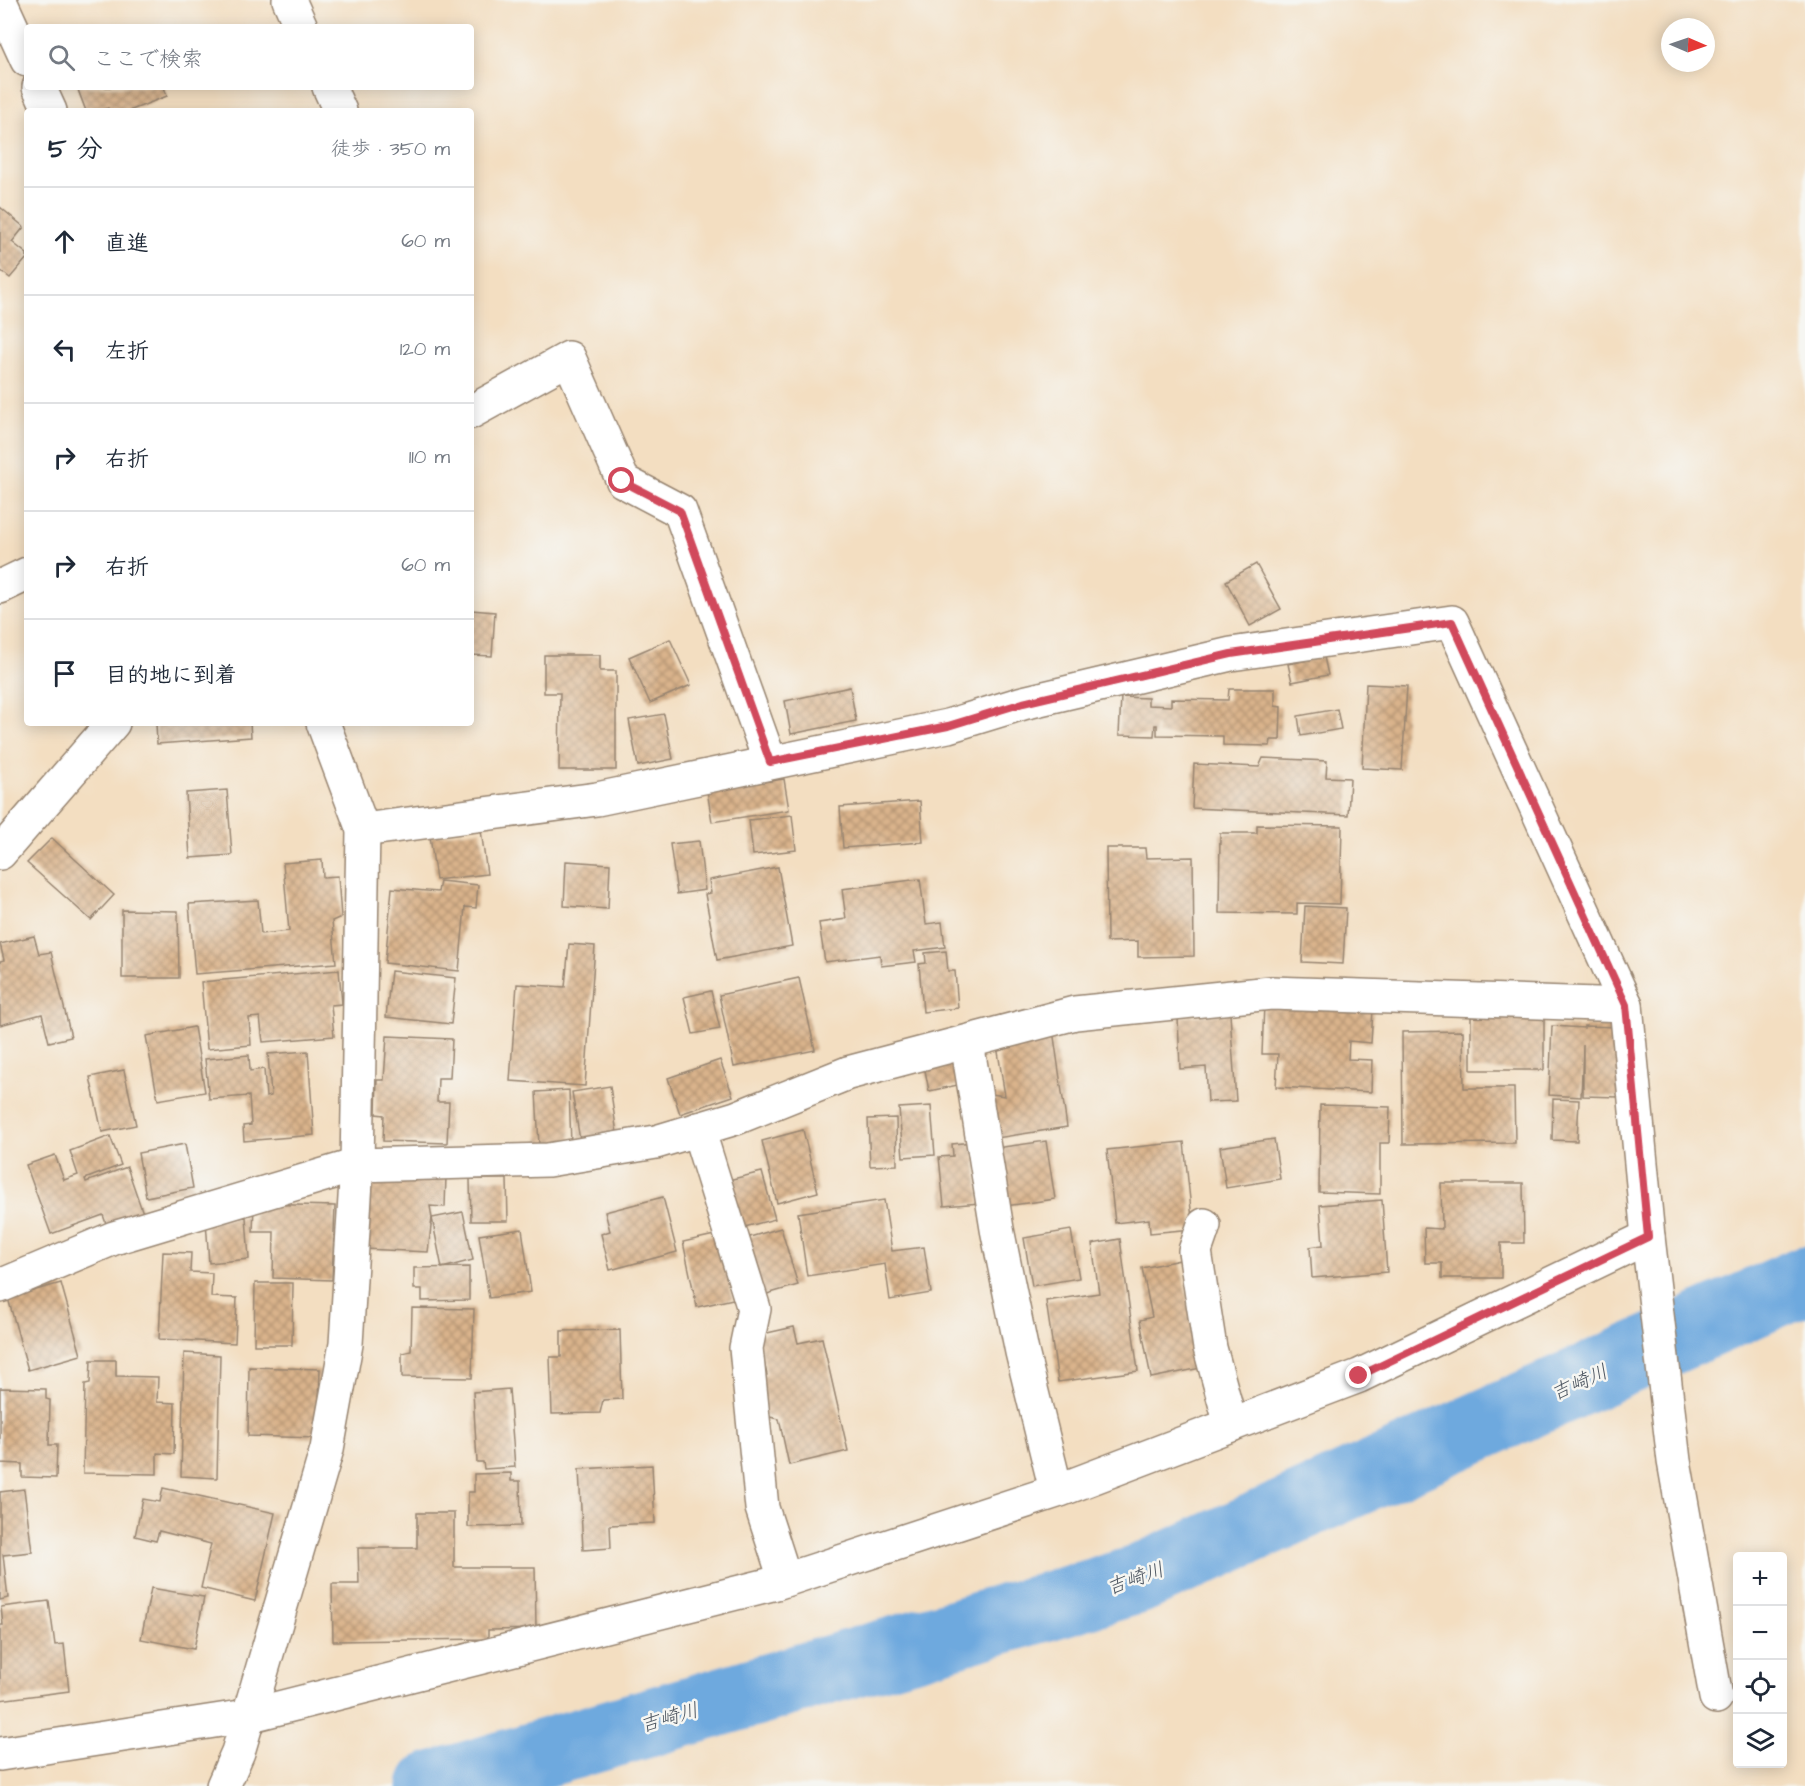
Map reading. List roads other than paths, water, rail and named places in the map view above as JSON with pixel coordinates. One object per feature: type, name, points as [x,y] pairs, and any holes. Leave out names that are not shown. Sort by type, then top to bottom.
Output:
[{"type":"street","points":[[289,0],[300,24]]},
{"type":"street","points":[[0,1],[24,53]]},
{"type":"street","points":[[40,90],[49,108]]},
{"type":"street","points":[[330,90],[339,108]]},
{"type":"street","points":[[474,406],[569,358],[622,481],[680,511],[770,762]]},
{"type":"street","points":[[0,587],[24,575]]},
{"type":"street","points":[[363,830],[597,799],[948,726],[1023,703],[1231,654],[1452,622],[1626,1005],[1648,1237],[1674,1461],[1716,1697]]},
{"type":"street","points":[[0,853],[110,726]]},
{"type":"street","points":[[223,1786],[238,1752],[327,1449],[346,1344],[357,1165],[363,830],[324,726]]},
{"type":"street","points":[[0,1286],[114,1238],[357,1165],[548,1160],[656,1142],[736,1118],[848,1074],[1075,1013],[1271,993],[1626,1005]]},
{"type":"street","points":[[967,1042],[997,1230],[1022,1352],[1056,1490]]},
{"type":"street","points":[[698,1129],[754,1309],[746,1348],[762,1508],[785,1580]]},
{"type":"street","points":[[1204,1226],[1195,1251],[1210,1348],[1231,1425]]},
{"type":"street","points":[[0,1754],[247,1716],[785,1580],[1056,1490],[1359,1376],[1648,1237]]},
{"type":"waterway","name":"吉崎川","points":[[432,1786],[1137,1580],[1805,1280]]}]
